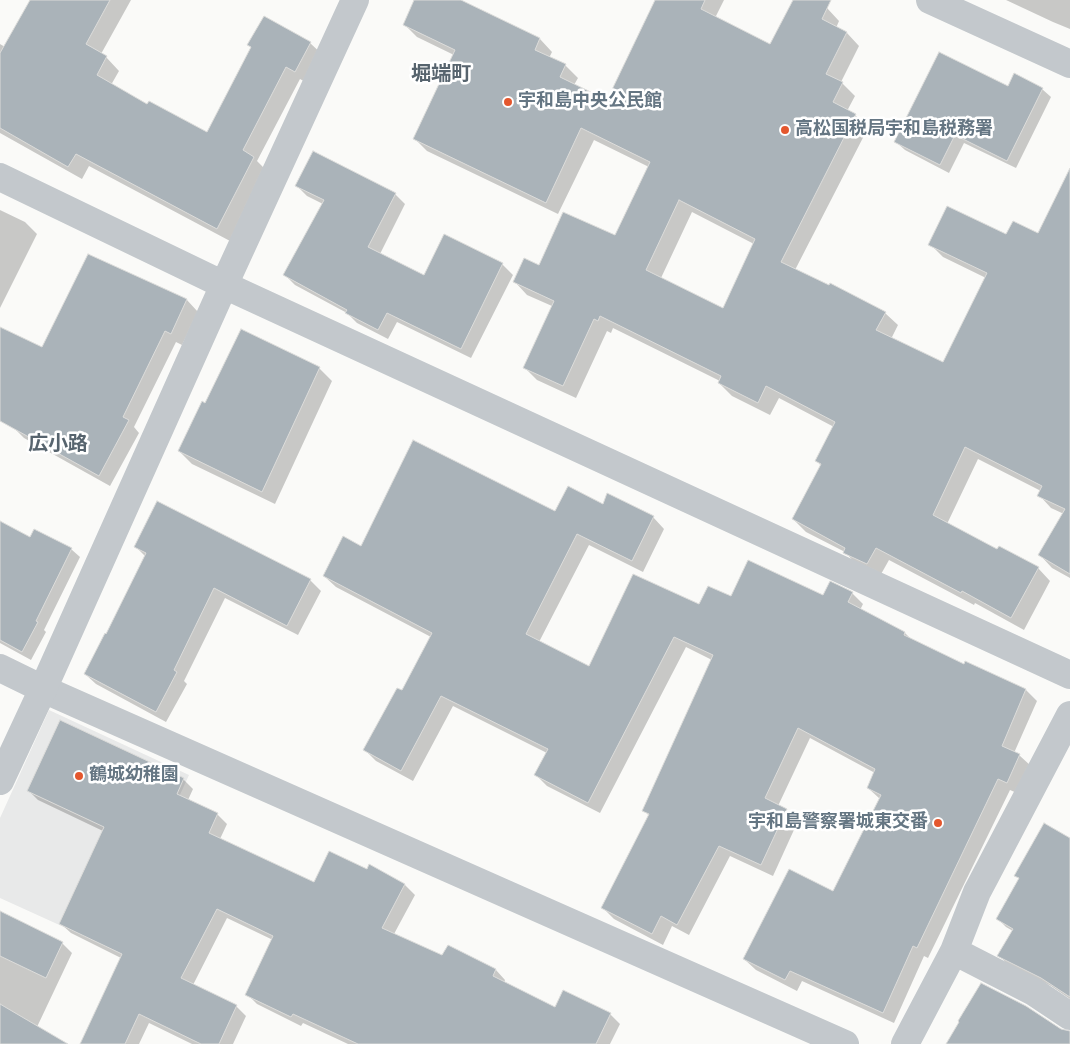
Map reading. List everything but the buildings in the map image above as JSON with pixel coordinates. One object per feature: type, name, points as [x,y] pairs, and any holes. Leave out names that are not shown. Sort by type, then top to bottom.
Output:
[{"type":"street","points":[[0,781],[355,0]]},
{"type":"street","points":[[930,0],[1070,64]]},
{"type":"street","points":[[0,178],[224,285],[1070,675]]},
{"type":"street","points":[[0,668],[43,689],[846,1044]]},
{"type":"street","points":[[905,1044],[954,951],[977,892],[1070,715]]},
{"type":"street","points":[[954,951],[1034,992],[1070,1016]]},
{"type":"shaded area","points":[[49,710],[189,775],[110,948],[0,898],[0,818]]},
{"type":"place","name":"宇和島中央公民館","points":[[508,102]]},
{"type":"place","name":"高松国税局宇和島税務署","points":[[785,130]]},
{"type":"place","name":"鶴城幼稚園","points":[[79,776]]},
{"type":"place","name":"宇和島警察署城東交番","points":[[938,823]]},
{"type":"district","name":"堀端町","points":[[441,75]]},
{"type":"district","name":"広小路","points":[[58,445]]}]
